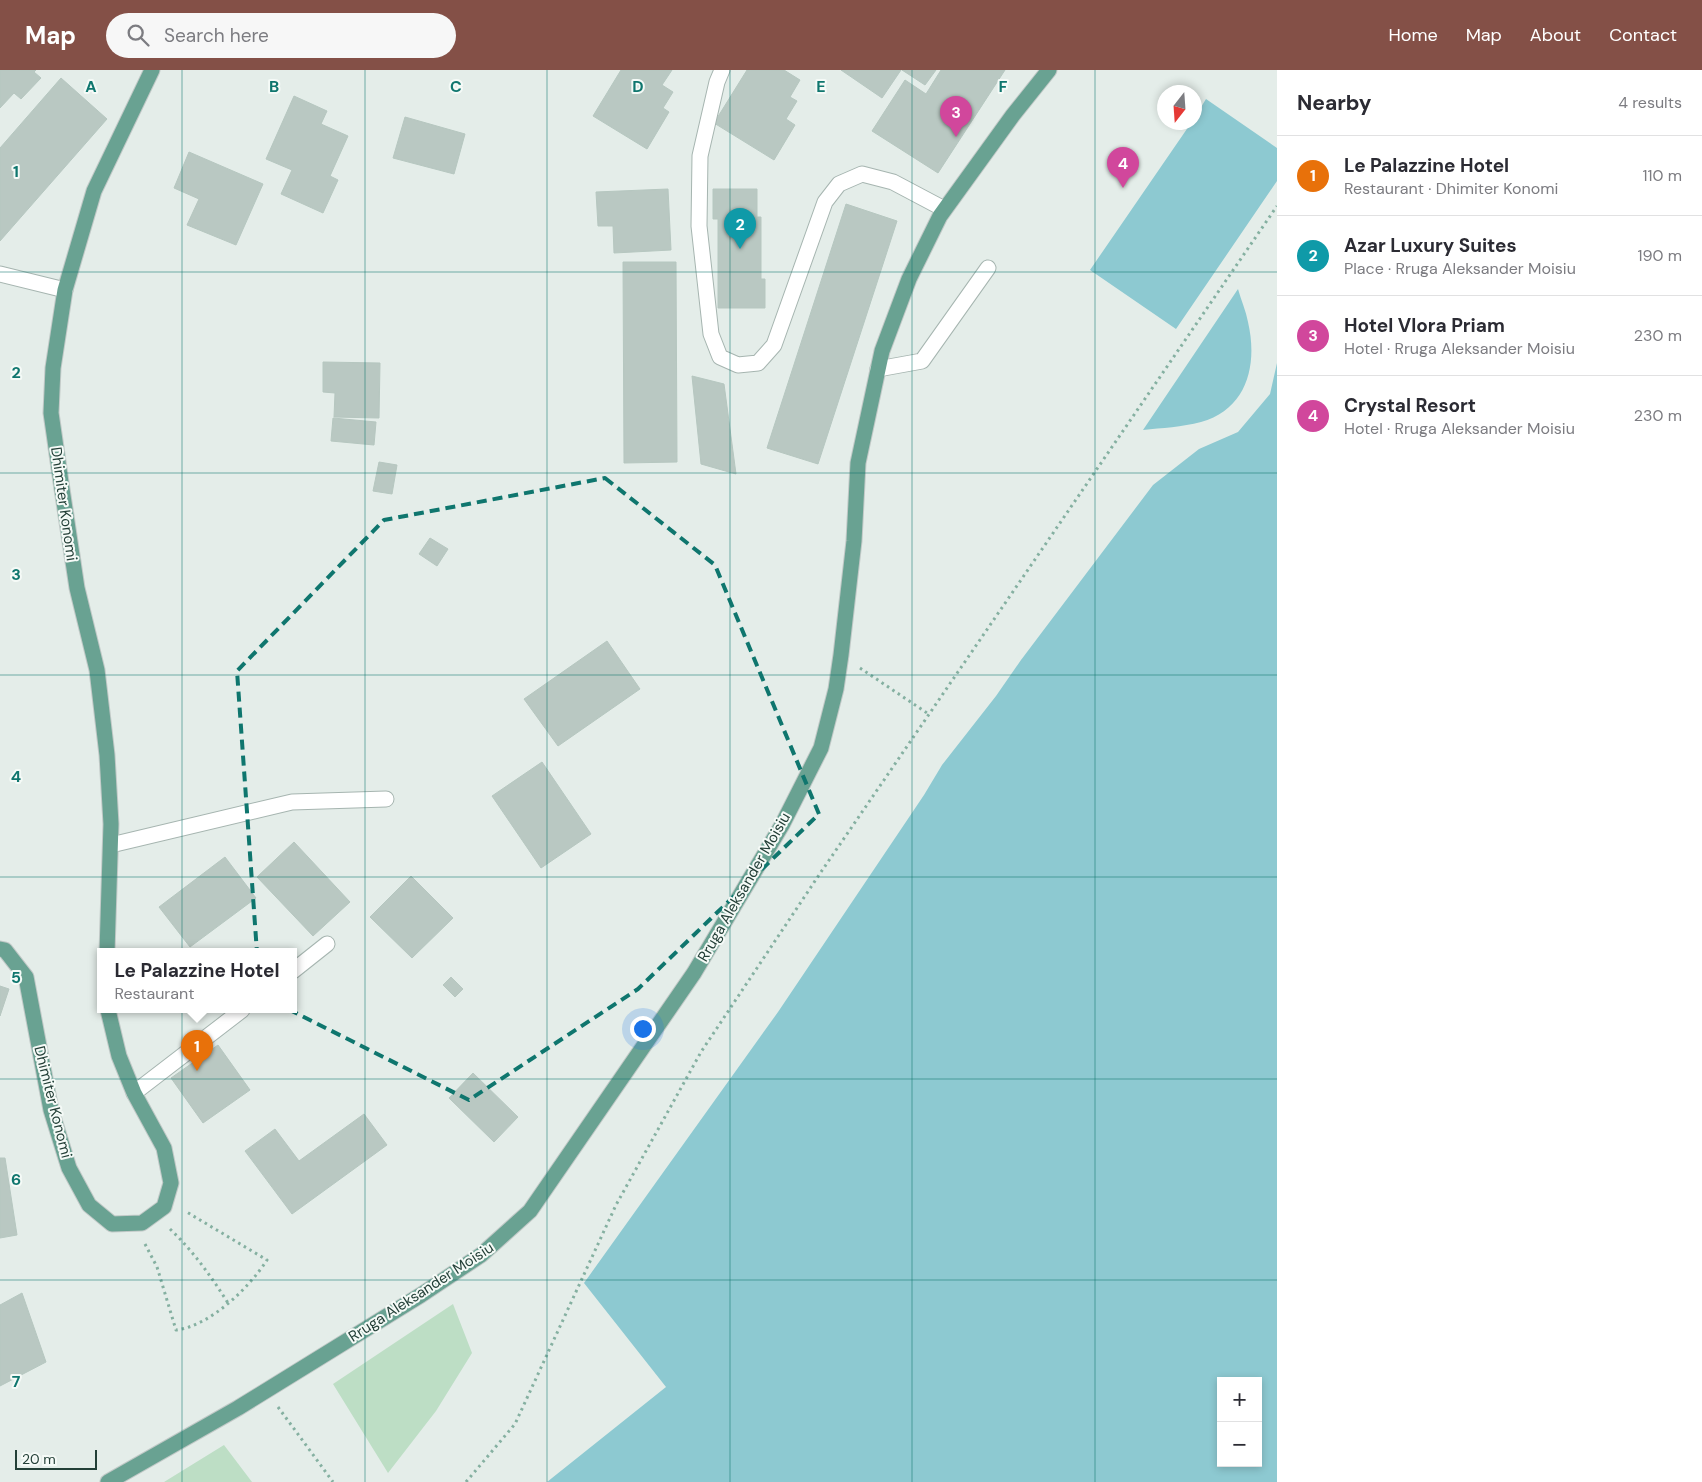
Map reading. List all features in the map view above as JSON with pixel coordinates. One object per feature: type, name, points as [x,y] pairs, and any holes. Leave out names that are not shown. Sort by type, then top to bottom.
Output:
[{"type":"main road","name":"Dhimiter Konomi","points":[[107,948],[111,845],[107,755],[97,670],[77,588],[51,413],[53,368],[65,290],[94,192],[152,70]]},
{"type":"main road","name":"Rruga Aleksander Moisiu","points":[[108,1482],[238,1408],[481,1255],[530,1211],[694,973],[782,825],[821,748],[836,690],[841,655],[854,541],[858,463],[882,351],[909,280],[944,209],[1013,115],[1049,70]]},
{"type":"main road","name":"Dhimiter Konomi","points":[[0,949],[4,950],[26,977],[52,1110],[68,1168],[89,1205],[112,1224],[142,1223],[164,1207],[166,1199]]},
{"type":"main road","points":[[109,1013],[119,1056],[134,1093],[164,1148],[171,1183],[166,1199]]},
{"type":"street","points":[[722,70],[716,82],[700,156],[699,226],[712,334],[720,356],[738,365],[758,363],[774,345],[825,202],[839,184],[862,174],[893,182],[944,209]]},
{"type":"street","points":[[878,369],[922,361],[988,268]]},
{"type":"street","points":[[0,274],[65,290]]},
{"type":"street","points":[[111,845],[292,802],[386,799]]},
{"type":"street","points":[[297,968],[327,944]]},
{"type":"street","points":[[134,1093],[238,1013]]},
{"type":"path","points":[[466,1482],[515,1424],[616,1205],[701,1052],[821,872],[1277,206]]},
{"type":"path","points":[[841,655],[930,715]]},
{"type":"path","points":[[135,1223],[157,1267],[176,1330],[203,1320],[228,1303],[255,1278],[267,1260],[166,1199]]},
{"type":"path","points":[[154,1214],[185,1243],[228,1303]]},
{"type":"path","points":[[280,1410],[333,1482]]},
{"type":"highlighted area","points":[[605,478],[715,565],[819,814],[638,989],[469,1100],[260,995],[237,671],[384,520]]},
{"type":"green space","points":[[453,1304],[472,1353],[436,1411],[388,1473],[333,1384]]},
{"type":"green space","points":[[224,1445],[252,1482],[164,1482]]},
{"type":"water","points":[[1206,99],[1277,148],[1277,181],[1176,329],[1090,270],[1186,130],[1202,130],[1202,106]]},
{"type":"water","points":[[1238,289],[1251,338],[1250,369],[1246,383],[1239,396],[1217,416],[1201,422],[1143,430]]},
{"type":"water","points":[[1277,363],[1277,1482],[547,1482],[666,1387],[584,1283],[778,1012],[924,795],[942,765],[996,696],[1153,485],[1199,449],[1238,432],[1270,394]]},
{"type":"building","points":[[0,70],[36,70],[34,72],[41,78],[21,99],[14,93],[0,108]]},
{"type":"building","points":[[621,70],[672,70],[662,85],[673,92],[663,108],[669,112],[647,149],[593,116]]},
{"type":"building","points":[[747,70],[784,70],[800,80],[790,97],[797,101],[786,119],[795,125],[774,160],[714,123]]},
{"type":"building","points":[[841,70],[901,70],[882,98]]},
{"type":"building","points":[[902,70],[936,70],[925,85]]},
{"type":"building","points":[[941,70],[1005,70],[938,173],[872,131],[905,80],[926,94]]},
{"type":"building","points":[[61,78],[107,119],[0,241],[0,148]]},
{"type":"building","points":[[294,96],[327,111],[321,124],[348,136],[330,176],[338,180],[323,213],[281,194],[292,170],[266,159]]},
{"type":"building","points":[[405,117],[465,134],[454,174],[393,158]]},
{"type":"building","points":[[189,152],[263,184],[236,245],[187,225],[199,199],[174,188]]},
{"type":"building","points":[[668,189],[671,250],[614,253],[613,226],[598,226],[596,192]]},
{"type":"building","points":[[713,189],[757,189],[757,217],[761,217],[761,279],[765,279],[765,308],[718,308],[718,219],[713,219]]},
{"type":"building","points":[[846,204],[897,221],[818,464],[767,448]]},
{"type":"building","points":[[623,262],[676,262],[677,462],[624,463]]},
{"type":"building","points":[[323,362],[380,363],[379,418],[334,417],[335,393],[323,392]]},
{"type":"building","points":[[692,376],[724,384],[736,474],[701,464]]},
{"type":"building","points":[[333,418],[376,422],[374,445],[331,441]]},
{"type":"building","points":[[379,462],[397,465],[392,494],[373,491]]},
{"type":"building","points":[[430,538],[448,549],[437,566],[419,554]]},
{"type":"building","points":[[607,641],[640,689],[558,746],[524,699]]},
{"type":"building","points":[[542,762],[591,834],[541,868],[492,796]]},
{"type":"building","points":[[294,842],[350,902],[313,936],[257,877]]},
{"type":"building","points":[[225,857],[256,898],[190,947],[159,907]]},
{"type":"building","points":[[411,876],[453,918],[412,958],[370,917]]},
{"type":"building","points":[[451,977],[463,989],[455,997],[443,985]]},
{"type":"building","points":[[0,986],[9,989],[0,1016]]},
{"type":"building","points":[[218,1045],[250,1090],[203,1123],[171,1078]]},
{"type":"building","points":[[473,1073],[518,1117],[494,1142],[449,1098]]},
{"type":"building","points":[[364,1114],[387,1145],[292,1214],[245,1151],[275,1129],[299,1161]]},
{"type":"building","points":[[0,1158],[5,1158],[17,1235],[0,1238]]},
{"type":"building","points":[[22,1293],[46,1362],[0,1386],[0,1305]]},
{"type":"place","name":"Hotel Vlora Priam","points":[[956,137]]},
{"type":"place","name":"Crystal Resort","points":[[1123,188]]},
{"type":"place","name":"Azar Luxury Suites","points":[[740,249]]},
{"type":"place","name":"Le Palazzine Hotel","points":[[197,1071]]}]
